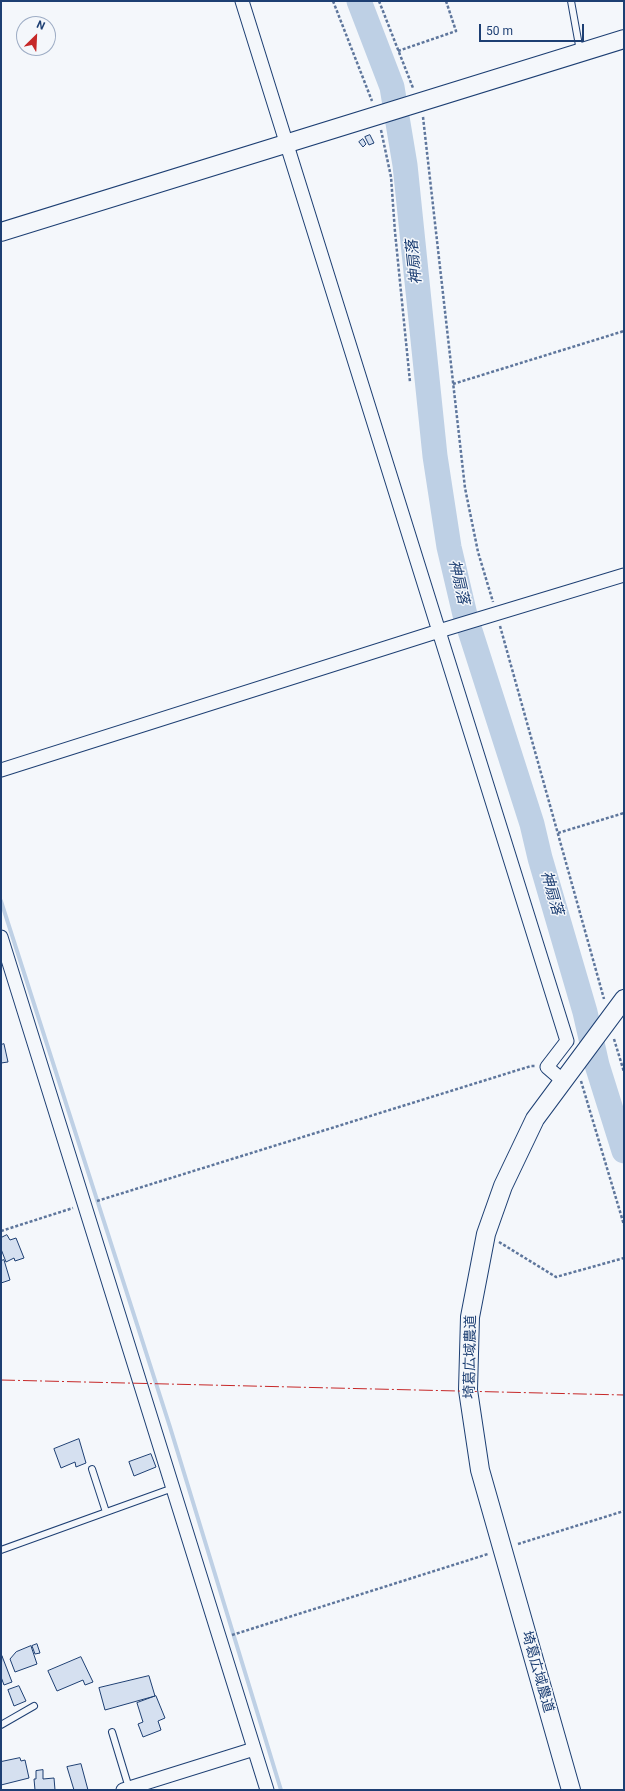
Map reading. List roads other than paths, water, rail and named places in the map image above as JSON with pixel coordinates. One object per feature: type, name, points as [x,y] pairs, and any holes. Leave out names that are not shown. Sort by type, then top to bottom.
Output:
[{"type":"street","points":[[242,1],[566,1041],[547,1067],[562,1080]]},
{"type":"street","points":[[1,232],[286,143],[419,104],[624,39]]},
{"type":"street","points":[[1,770],[624,575]]},
{"type":"street","points":[[2,943],[86,1204],[267,1790]]},
{"type":"street","name":"埼葛広域農道","points":[[571,1790],[480,1470],[468,1390],[470,1317],[486,1234],[503,1186],[535,1119],[562,1080],[616,1010]]},
{"type":"street","points":[[126,1789],[254,1749]]},
{"type":"lane","points":[[571,1],[581,53]]},
{"type":"lane","points":[[92,1469],[106,1512]]},
{"type":"lane","points":[[1,1550],[173,1488]]},
{"type":"lane","points":[[1,1725],[34,1706]]},
{"type":"lane","points":[[112,1732],[126,1789]]},
{"type":"waterway","name":"神扇落","points":[[359,1],[392,87],[405,165],[435,456],[449,547],[465,615],[532,824],[540,858],[585,1012],[597,1065],[624,1151]]},
{"type":"waterway","points":[[1,901],[170,1427],[281,1790]]}]
